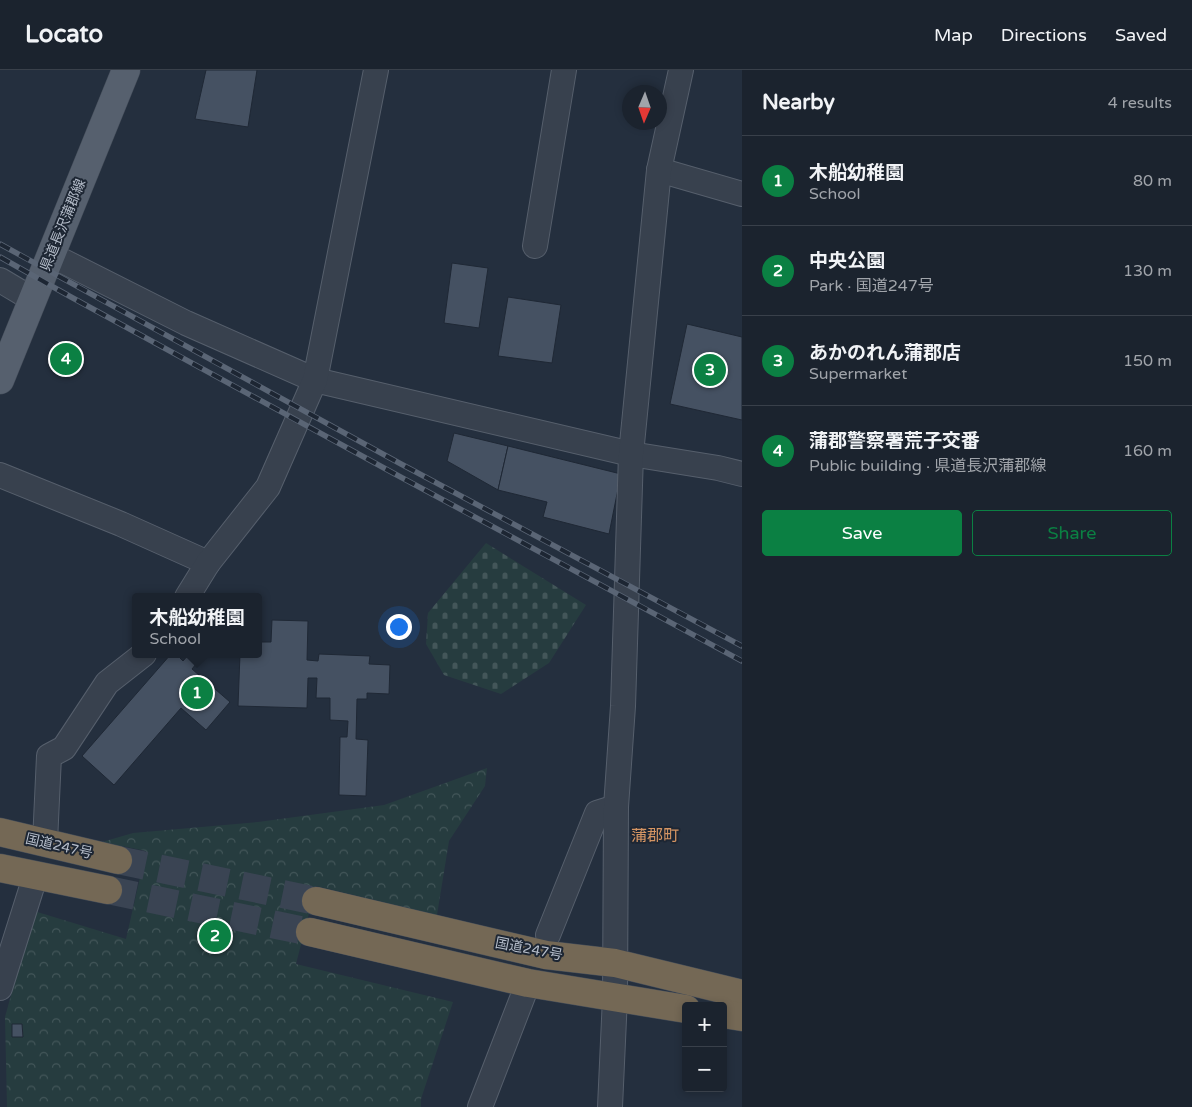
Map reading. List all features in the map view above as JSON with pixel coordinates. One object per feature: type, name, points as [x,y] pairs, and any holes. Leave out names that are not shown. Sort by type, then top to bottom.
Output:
[{"type":"highway","name":"国道247号","points":[[0,832],[118,860]]},
{"type":"highway","points":[[0,868],[108,890]]},
{"type":"highway","name":"国道247号","points":[[316,901],[546,954],[616,964],[742,994]]},
{"type":"highway","points":[[310,932],[528,983],[682,1008]]},
{"type":"highway","points":[[727,1015],[742,1017]]},
{"type":"main road","name":"県道長沢蒲郡線","points":[[0,380],[126,70]]},
{"type":"street","points":[[189,593],[208,563],[268,487],[315,380],[376,70]]},
{"type":"street","points":[[535,246],[564,70]]},
{"type":"street","points":[[610,1107],[616,964],[616,806],[622,706],[631,454],[659,170],[680,70]]},
{"type":"street","points":[[659,170],[742,194]]},
{"type":"street","points":[[51,255],[186,323],[315,380],[631,454],[718,468],[742,474]]},
{"type":"street","points":[[0,280],[32,299]]},
{"type":"street","points":[[0,475],[121,524],[208,563]]},
{"type":"street","points":[[44,842],[49,756],[64,748],[108,683],[139,658]]},
{"type":"street","points":[[548,935],[597,813],[616,806]]},
{"type":"street","points":[[0,988],[35,876]]},
{"type":"street","points":[[480,1107],[528,983]]},
{"type":"green space","points":[[486,543],[586,605],[549,663],[501,694],[444,675],[426,644],[428,613]]},
{"type":"green space","points":[[487,768],[485,786],[449,841],[437,915],[316,886],[296,964],[453,1002],[421,1099],[421,1107],[7,1107],[5,1017],[34,911],[126,939],[146,851],[102,842],[133,833],[258,822],[384,805]]},
{"type":"building","points":[[206,70],[257,70],[248,127],[195,119]]},
{"type":"building","points":[[452,263],[488,268],[479,328],[444,323]]},
{"type":"building","points":[[508,297],[561,305],[552,363],[498,356]]},
{"type":"building","points":[[687,324],[742,337],[742,420],[670,404]]},
{"type":"building","points":[[454,433],[508,446],[498,490],[447,461]]},
{"type":"building","points":[[508,446],[621,474],[609,534],[543,517],[547,502],[498,490]]},
{"type":"building","points":[[272,620],[308,621],[307,660],[318,661],[319,654],[370,656],[369,664],[390,665],[389,694],[367,693],[367,699],[357,699],[356,739],[368,740],[366,796],[339,795],[340,737],[347,737],[348,721],[330,720],[330,698],[316,698],[317,678],[308,678],[307,708],[238,706],[240,658],[262,658],[262,642],[271,642]]},
{"type":"building","points":[[168,658],[180,658],[183,661],[186,658],[201,658],[192,669],[230,702],[206,730],[181,708],[114,785],[82,756]]},
{"type":"building","points":[[12,1024],[22,1024],[23,1037],[12,1037]]},
{"type":"tunnel","points":[[118,860],[316,901]]},
{"type":"tunnel","points":[[108,890],[310,932]]},
{"type":"railway","points":[[0,244],[401,464],[742,646]]},
{"type":"railway","points":[[0,257],[395,474],[742,661]]},
{"type":"place","name":"蒲郡警察署荒子交番","points":[[66,359]]},
{"type":"place","name":"あかのれん蒲郡店","points":[[710,370]]},
{"type":"place","name":"木船幼稚園","points":[[197,693]]},
{"type":"place","name":"中央公園","points":[[215,936]]},
{"type":"district","name":"蒲郡町","points":[[655,836]]}]
